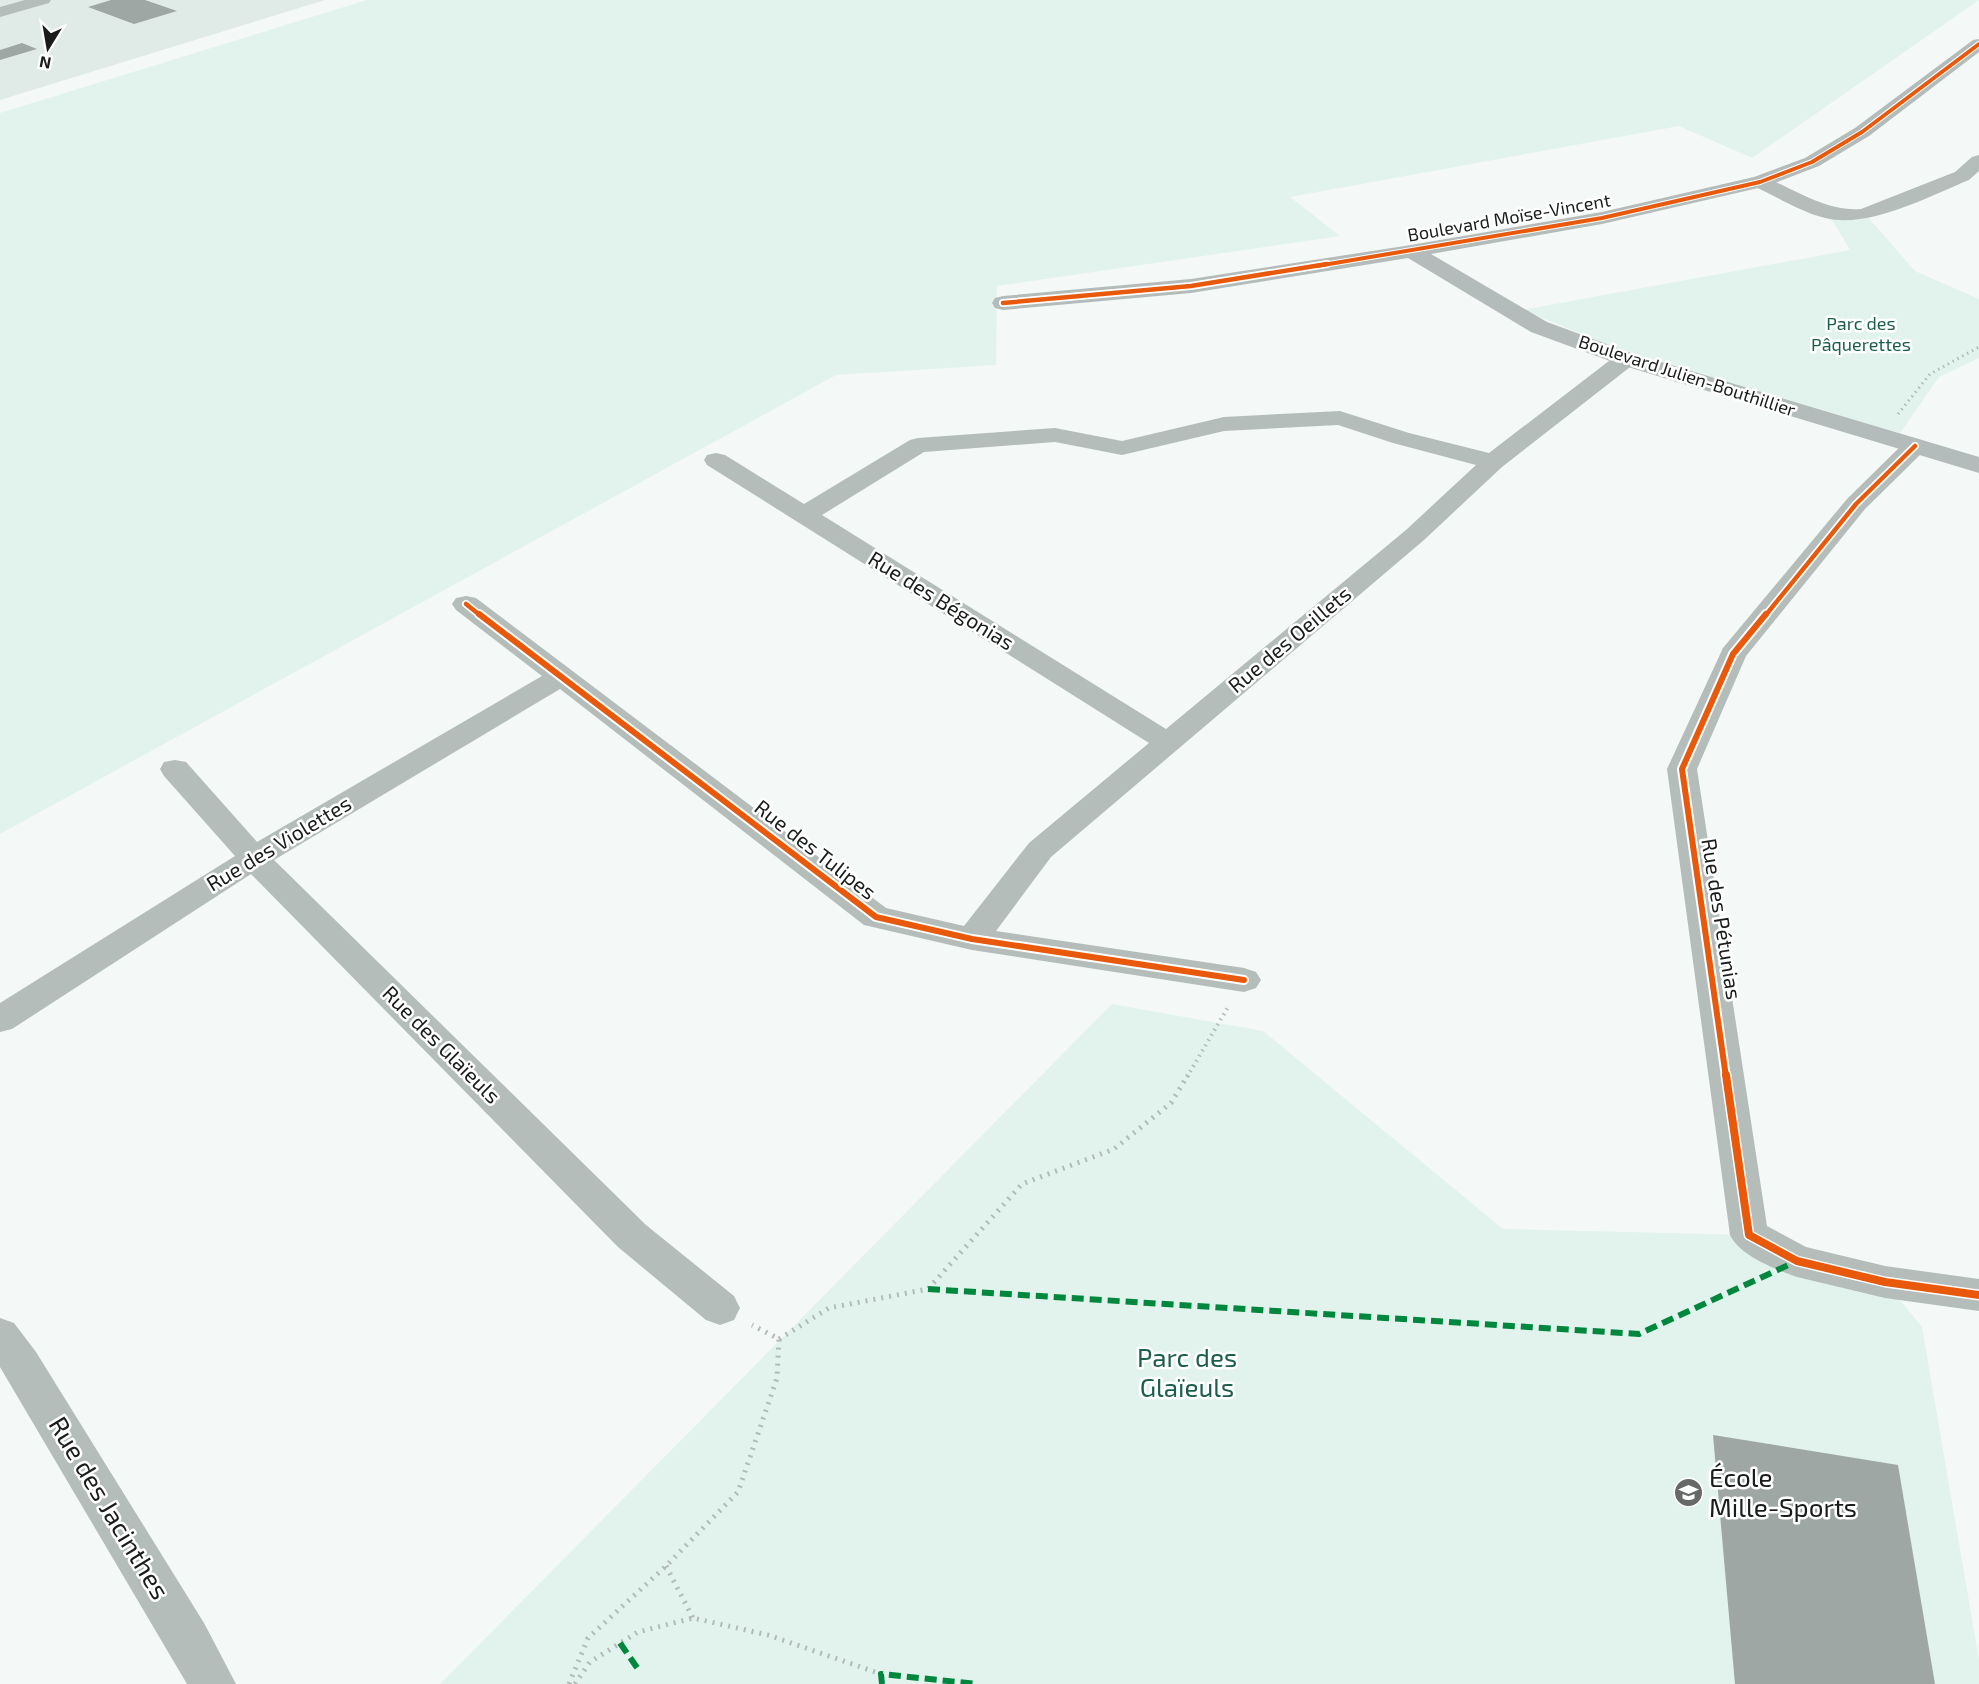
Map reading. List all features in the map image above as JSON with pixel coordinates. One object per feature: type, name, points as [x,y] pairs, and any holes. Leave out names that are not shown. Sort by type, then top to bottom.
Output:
[{"type":"street","points":[[0,12],[43,0]]},
{"type":"street","name":"Boulevard Moïse-Vincent","points":[[1003,303],[1191,286],[1411,251],[1602,218],[1760,182],[1812,162],[1862,132],[1979,44]]},
{"type":"street","points":[[1760,182],[1828,213],[1848,216],[1865,214],[1962,176],[1979,161]]},
{"type":"street","name":"Boulevard Julien-Bouthillier","points":[[1411,251],[1539,327],[1626,359],[1979,465]]},
{"type":"street","name":"Rue des Oeillets","points":[[972,939],[1040,850],[1415,535],[1493,462],[1626,359]]},
{"type":"street","points":[[804,515],[918,445],[1055,435],[1122,448],[1224,424],[1340,418],[1401,438],[1493,462]]},
{"type":"street","name":"Rue des Pétunias","points":[[1915,446],[1856,504],[1733,654],[1682,769],[1749,1235],[1797,1261],[1885,1282],[1979,1295]]},
{"type":"street","name":"Rue des Bégonias","points":[[716,460],[1167,742]]},
{"type":"street","name":"Rue des Tulipes","points":[[466,604],[876,917],[972,939],[1244,980]]},
{"type":"street","name":"Rue des Violettes","points":[[0,1020],[254,858],[562,676]]},
{"type":"street","name":"Rue des Glaïeuls","points":[[175,769],[254,858],[632,1236],[720,1308]]},
{"type":"street","name":"Rue des Jacinthes","points":[[0,1335],[21,1364],[188,1638],[212,1684]]},
{"type":"path","points":[[1915,446],[1896,417],[1930,374],[1979,347]]},
{"type":"path","points":[[779,1339],[829,1308],[927,1289],[1022,1184],[1114,1149],[1171,1103],[1244,980]]},
{"type":"path","points":[[720,1308],[779,1339]]},
{"type":"path","points":[[569,1684],[588,1638],[666,1566],[738,1492],[777,1378],[779,1339]]},
{"type":"path","points":[[666,1566],[693,1618]]},
{"type":"path","points":[[575,1684],[590,1662],[638,1632],[693,1618],[768,1635],[881,1674]]},
{"type":"shaded area","points":[[0,0],[325,0],[0,100]]},
{"type":"green space","points":[[367,0],[1979,0],[1752,158],[1679,126],[1290,197],[1340,236],[997,286],[996,365],[836,375],[0,834],[0,113]]},
{"type":"green space","name":"Parc des Pâquerettes","points":[[1828,213],[1865,214],[1915,271],[1979,299],[1979,358],[1939,377],[1900,433],[1629,353],[1523,310],[1850,250]]},
{"type":"green space","name":"Parc des Glaïeuls","points":[[1112,1004],[1263,1031],[1503,1229],[1749,1235],[1885,1282],[1922,1327],[1979,1660],[1979,1684],[440,1684]]},
{"type":"building","points":[[111,0],[145,0],[177,11],[134,24],[88,7]]},
{"type":"building","points":[[22,43],[37,49],[0,60],[0,50]]},
{"type":"building","points":[[1713,1435],[1898,1465],[1935,1684],[1735,1684]]},
{"type":"marked path","points":[[928,1289],[1639,1334],[1797,1261]]},
{"type":"marked path","points":[[620,1643],[640,1672]]},
{"type":"marked path","points":[[882,1684],[881,1674],[977,1684]]},
{"type":"cycle path","points":[[1003,303],[1191,286],[1411,251],[1602,218],[1760,182],[1812,162],[1862,132],[1979,44]]},
{"type":"cycle path","points":[[1915,446],[1856,504],[1733,654],[1682,769],[1749,1235],[1797,1261],[1885,1282],[1979,1295]]},
{"type":"cycle path","points":[[466,604],[876,917],[972,939],[1244,980]]},
{"type":"place","name":"École Mille-Sports","points":[[1688,1493]]}]
